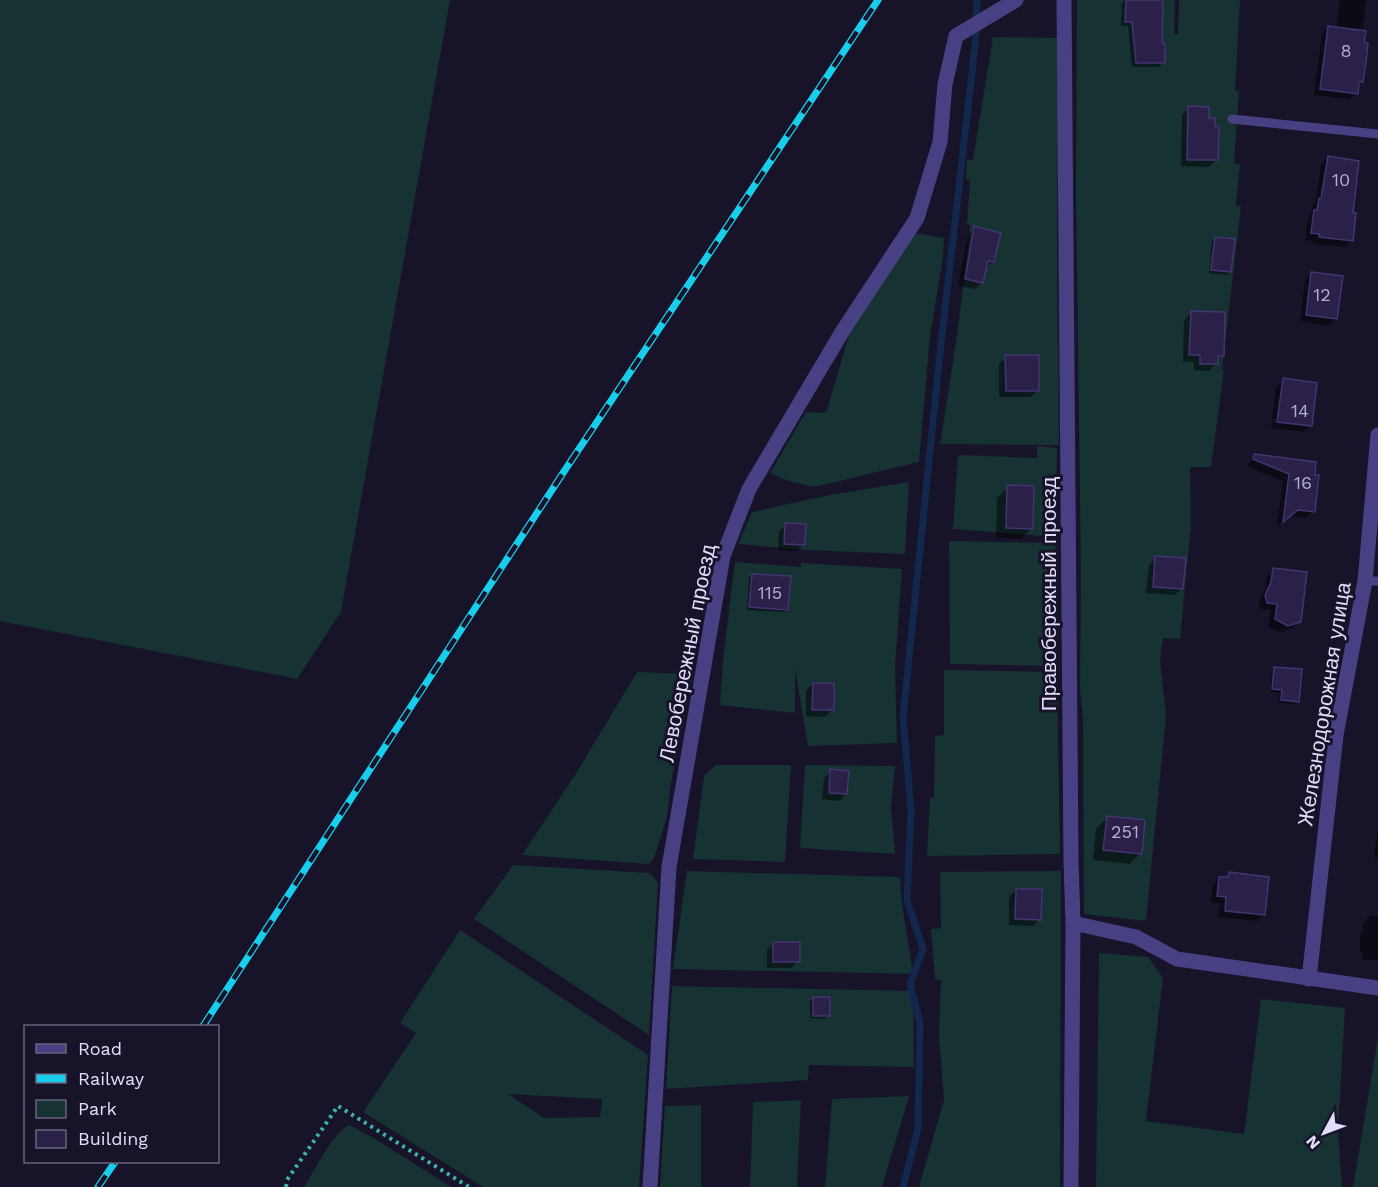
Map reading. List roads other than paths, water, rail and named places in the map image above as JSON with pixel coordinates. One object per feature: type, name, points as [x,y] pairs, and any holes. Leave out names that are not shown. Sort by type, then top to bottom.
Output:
[{"type":"street","name":"Правобережный проезд","points":[[1064,0],[1073,923],[1071,1187]]},
{"type":"street","name":"Левобережный проезд","points":[[650,1187],[669,867],[723,556],[749,489],[842,332],[917,218],[940,142],[945,84],[956,36],[1012,2]]},
{"type":"street","name":"Железнодорожная улица","points":[[1310,979],[1336,735],[1371,581],[1378,435]]},
{"type":"street","points":[[1073,923],[1136,937],[1177,959],[1378,988]]},
{"type":"lane","points":[[1232,119],[1378,134]]},
{"type":"waterway","points":[[903,1187],[918,1129],[920,1022],[910,984],[923,949],[907,900],[911,810],[903,717],[940,353],[975,46],[977,0]]},
{"type":"railway","points":[[204,1025],[563,473],[878,0]]},
{"type":"railway","points":[[98,1187],[114,1163]]}]
